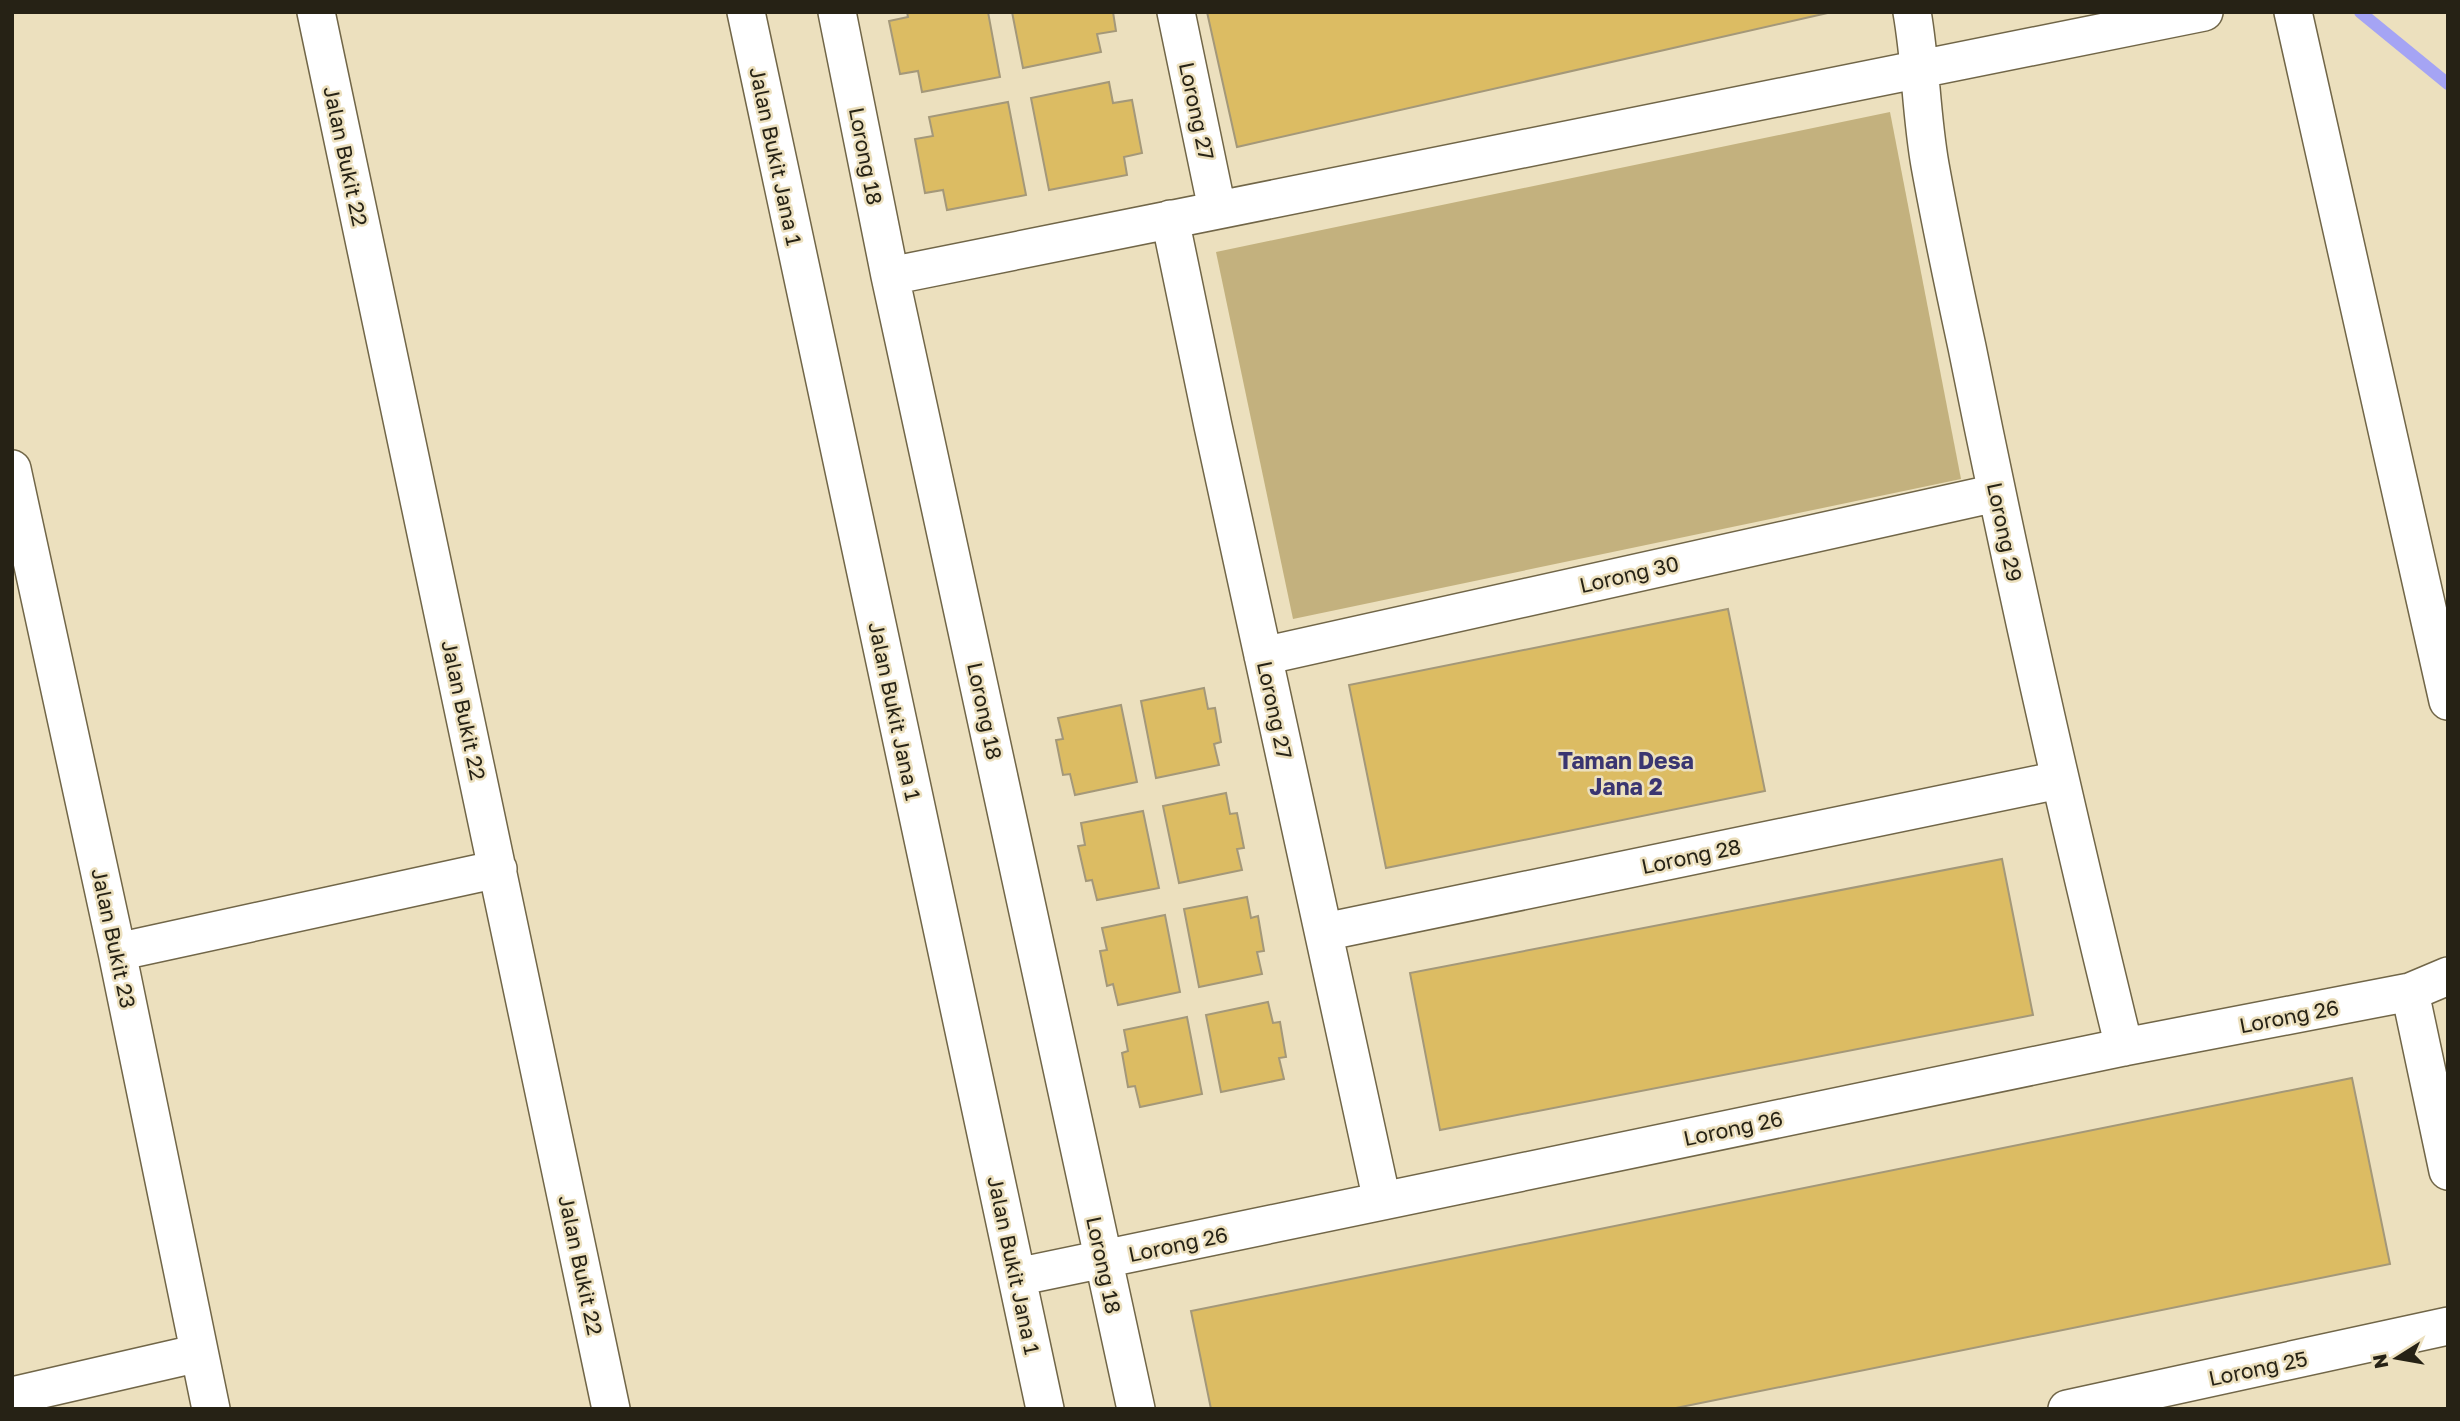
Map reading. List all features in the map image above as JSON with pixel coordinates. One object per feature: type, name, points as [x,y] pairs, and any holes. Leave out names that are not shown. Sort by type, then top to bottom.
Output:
[{"type":"street","name":"Jalan Bukit 22","points":[[316,12],[611,1409]]},
{"type":"street","name":"Jalan Bukit Jana 1","points":[[746,12],[1045,1409]]},
{"type":"street","name":"Lorong 18","points":[[837,12],[890,276],[1136,1409]]},
{"type":"street","name":"Lorong 27","points":[[1176,12],[1217,209]]},
{"type":"street","name":"Lorong 29","points":[[1912,12],[1921,68],[1922,103],[1930,163],[1996,493],[2059,780],[2124,1047]]},
{"type":"street","points":[[890,276],[2204,12]]},
{"type":"street","points":[[2293,12],[2448,701]]},
{"type":"street","name":"Lorong 27","points":[[1170,219],[1382,1201]]},
{"type":"street","name":"Jalan Bukit 23","points":[[12,469],[25,598],[117,952],[211,1409]]},
{"type":"street","name":"Lorong 30","points":[[1263,656],[1996,493]]},
{"type":"street","name":"Lorong 28","points":[[1324,932],[2059,780]]},
{"type":"street","points":[[117,952],[498,869]]},
{"type":"street","name":"Lorong 26","points":[[1017,1277],[2124,1047],[2410,992],[2448,976]]},
{"type":"street","points":[[2410,992],[2448,1171]]},
{"type":"street","name":"Lorong 25","points":[[2067,1409],[2194,1395],[2448,1326]]},
{"type":"street","points":[[12,1396],[199,1353]]},
{"type":"shaded area","points":[[1890,112],[1961,479],[1293,619],[1216,252]]},
{"type":"building","points":[[907,12],[988,12],[1000,77],[922,92],[918,71],[900,74],[889,21],[908,17]]},
{"type":"building","points":[[1012,12],[1113,12],[1116,31],[1097,34],[1101,52],[1023,68]]},
{"type":"building","points":[[1207,12],[1832,12],[1237,147]]},
{"type":"building","points":[[1109,82],[1113,103],[1132,100],[1142,153],[1124,157],[1127,175],[1049,190],[1031,98]]},
{"type":"building","points":[[1008,102],[1026,195],[947,210],[943,190],[925,193],[915,139],[933,136],[929,117]]},
{"type":"building","points":[[1728,609],[1765,791],[1386,868],[1349,685]]},
{"type":"building","points":[[1204,688],[1208,709],[1215,708],[1221,742],[1214,744],[1219,765],[1156,778],[1141,701]]},
{"type":"building","points":[[1121,705],[1137,782],[1075,795],[1070,774],[1063,775],[1056,740],[1063,739],[1058,718]]},
{"type":"building","points":[[1226,793],[1230,814],[1237,813],[1244,848],[1237,849],[1242,870],[1179,883],[1163,806]]},
{"type":"building","points":[[1143,811],[1159,888],[1097,900],[1092,880],[1086,881],[1078,846],[1085,845],[1081,823]]},
{"type":"building","points":[[2002,859],[2033,1015],[1440,1130],[1410,973]]},
{"type":"building","points":[[1247,897],[1251,918],[1258,916],[1264,951],[1257,952],[1262,974],[1199,987],[1184,909]]},
{"type":"building","points":[[1165,915],[1180,992],[1118,1005],[1113,984],[1107,986],[1100,951],[1107,950],[1102,928]]},
{"type":"building","points":[[1268,1002],[1273,1023],[1280,1022],[1286,1057],[1279,1058],[1284,1079],[1221,1092],[1206,1015]]},
{"type":"building","points":[[1187,1017],[1202,1094],[1140,1107],[1135,1086],[1128,1087],[1122,1053],[1128,1051],[1124,1030]]},
{"type":"building","points":[[2352,1078],[2390,1264],[1671,1409],[1211,1409],[1191,1311]]},
{"type":"waterway","points":[[2360,12],[2448,84]]},
{"type":"district","name":"Taman Desa Jana 2","points":[[1626,773]]}]
